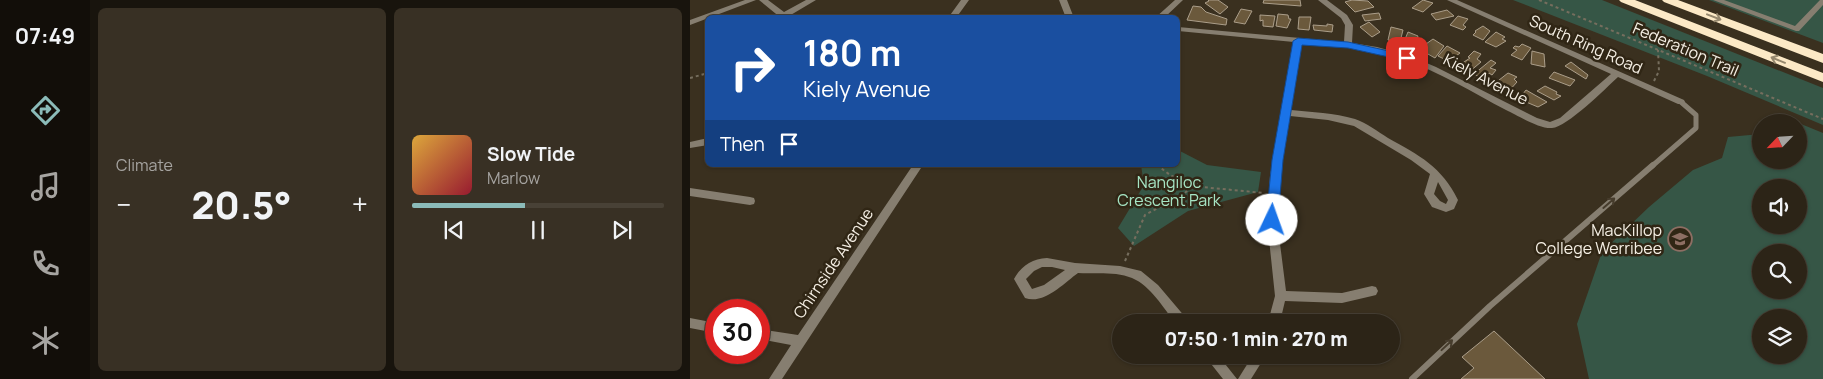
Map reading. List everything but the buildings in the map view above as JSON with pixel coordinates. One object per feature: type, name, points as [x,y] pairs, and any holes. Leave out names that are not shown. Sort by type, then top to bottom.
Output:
[{"type":"highway","points":[[1625,0],[1823,78]]},
{"type":"highway","points":[[1668,0],[1823,59]]},
{"type":"street","points":[[712,15],[752,0]]},
{"type":"street","points":[[763,0],[784,15]]},
{"type":"street","points":[[787,15],[812,0]]},
{"type":"street","points":[[954,15],[965,0]]},
{"type":"street","points":[[1063,0],[1069,15]]},
{"type":"street","points":[[1162,15],[1179,0]]},
{"type":"street","points":[[1322,0],[1344,17],[1349,25],[1348,45]]},
{"type":"street","name":"South Ring Road","points":[[1451,0],[1680,102]]},
{"type":"street","points":[[1716,0],[1796,29],[1823,1]]},
{"type":"street","points":[[690,23],[705,17]]},
{"type":"street","name":"Kiely Avenue","points":[[1180,28],[1348,45],[1407,58],[1433,69],[1534,120],[1551,126],[1563,120],[1616,74]]},
{"type":"street","points":[[1276,314],[1281,296],[1272,220],[1274,193],[1284,112],[1298,41]]},
{"type":"street","points":[[1284,112],[1335,118],[1355,123],[1423,162],[1436,174]]},
{"type":"street","points":[[690,145],[705,142]]},
{"type":"street","name":"Chirnside Avenue","points":[[776,379],[917,167]]},
{"type":"street","points":[[690,192],[750,202]]},
{"type":"street","points":[[1076,268],[1134,274],[1144,279],[1175,314]]},
{"type":"street","points":[[1281,296],[1342,298],[1372,291]]},
{"type":"street","points":[[690,323],[705,326]]},
{"type":"street","points":[[770,336],[801,341]]},
{"type":"street","points":[[1218,364],[1231,379]]},
{"type":"street","points":[[1244,379],[1254,364]]},
{"type":"lane","points":[[1412,379],[1490,306],[1696,128],[1698,119],[1695,112],[1680,102]]},
{"type":"path","name":"Federation Trail","points":[[1540,0],[1823,119]]},
{"type":"path","points":[[1648,88],[1655,81],[1659,71],[1658,50]]},
{"type":"path","points":[[690,78],[705,74]]},
{"type":"path","points":[[1160,167],[1191,186],[1274,193]]},
{"type":"path","points":[[1120,272],[1145,214],[1185,194],[1191,186]]},
{"type":"green space","points":[[1513,0],[1602,0],[1823,88],[1823,125],[1808,119],[1808,114],[1797,114],[1707,76]]},
{"type":"green space","points":[[1709,0],[1823,0],[1823,43]]},
{"type":"green space","points":[[1808,127],[1823,133],[1823,379],[1589,379],[1577,324],[1602,252],[1649,207],[1693,170],[1722,158],[1728,137],[1752,135],[1752,169],[1808,169]]},
{"type":"green space","name":"Nangiloc Crescent Park","points":[[1180,151],[1207,165],[1261,172],[1258,192],[1188,211],[1134,246],[1118,228],[1144,185],[1141,167],[1180,167]]},
{"type":"place","name":"MacKillop College Werribee","points":[[1680,239]]},
{"type":"route","points":[[1272,220],[1277,160],[1298,41],[1348,45],[1407,58]]}]
